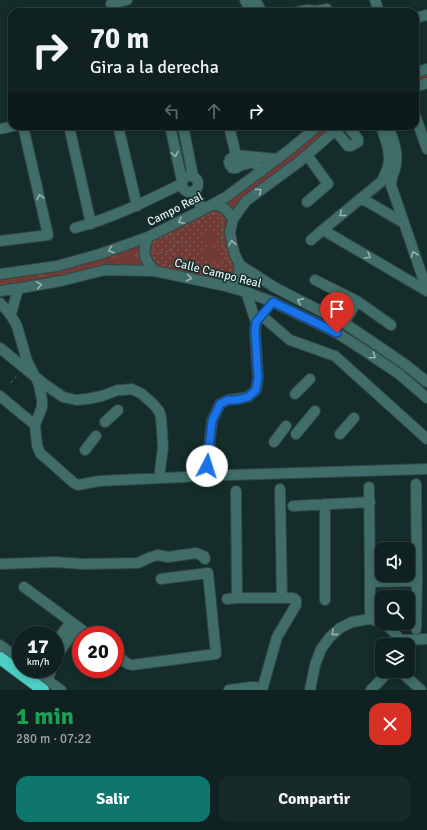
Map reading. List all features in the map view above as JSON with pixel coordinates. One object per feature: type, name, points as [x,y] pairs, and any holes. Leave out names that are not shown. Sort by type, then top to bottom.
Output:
[{"type":"highway","points":[[0,658],[46,685]]},
{"type":"street","points":[[111,4],[127,0]]},
{"type":"street","points":[[419,124],[425,137],[427,149]]},
{"type":"street","points":[[0,240],[48,235],[24,130]]},
{"type":"street","points":[[70,130],[91,224]]},
{"type":"street","points":[[119,130],[137,206]]},
{"type":"street","points":[[171,130],[181,183],[186,191],[194,191]]},
{"type":"street","points":[[184,130],[193,176],[196,178],[198,183],[194,191]]},
{"type":"street","points":[[230,130],[236,155],[242,165],[254,159]]},
{"type":"street","points":[[213,204],[226,197],[278,159],[313,130]]},
{"type":"street","points":[[225,286],[234,281],[238,275],[240,265],[235,255],[230,232],[233,219],[246,201],[299,162],[335,130]]},
{"type":"street","points":[[338,130],[348,146],[358,142],[358,139],[351,130]]},
{"type":"street","points":[[386,130],[390,142],[386,183],[404,223],[427,291]]},
{"type":"street","points":[[236,155],[254,159],[278,159]]},
{"type":"street","points":[[307,155],[328,184],[307,202]]},
{"type":"street","points":[[254,159],[260,172]]},
{"type":"street","points":[[75,228],[91,224],[137,206],[181,183],[183,179],[188,176],[193,176]]},
{"type":"street","points":[[311,240],[361,198],[386,183]]},
{"type":"street","points":[[194,191],[202,210]]},
{"type":"street","points":[[361,198],[404,223]]},
{"type":"street","points":[[213,204],[225,208],[233,219]]},
{"type":"street","name":"Campo Real","points":[[148,237],[213,204]]},
{"type":"street","points":[[323,230],[427,291]]},
{"type":"street","points":[[148,237],[144,254],[146,260],[154,270]]},
{"type":"street","points":[[0,274],[57,266],[100,254],[148,237]]},
{"type":"street","name":"Calle Campo Real","points":[[240,265],[274,287],[344,323],[406,365],[427,382]]},
{"type":"street","name":"Calle Campo Real","points":[[0,291],[61,281],[105,270],[154,270],[225,286],[273,302],[337,333],[393,370],[427,398]]},
{"type":"street","points":[[315,280],[357,301],[392,324]]},
{"type":"street","points":[[11,314],[18,288]]},
{"type":"street","points":[[246,292],[259,319],[290,340],[335,356],[427,439]]},
{"type":"street","points":[[344,323],[357,301]]},
{"type":"street","points":[[195,476],[202,472],[207,466],[212,421],[220,404],[228,400],[237,400],[248,397],[256,390],[258,378],[255,331],[259,319],[273,302]]},
{"type":"street","points":[[0,303],[11,314],[17,326],[27,361],[39,385],[42,407],[36,425],[37,445],[40,453],[76,484],[99,481],[195,476],[427,468]]},
{"type":"street","points":[[0,348],[36,378],[63,397],[76,400],[87,399],[102,396],[118,390],[132,390],[142,394],[159,411],[161,417],[163,447],[160,470],[161,478]]},
{"type":"street","points":[[295,394],[310,379]]},
{"type":"street","points":[[0,396],[36,425]]},
{"type":"street","points":[[105,422],[118,410]]},
{"type":"street","points":[[296,434],[314,412]]},
{"type":"street","points":[[340,434],[354,418]]},
{"type":"street","points":[[274,442],[286,426]]},
{"type":"street","points":[[85,450],[96,436]]},
{"type":"street","points":[[416,484],[416,629]]},
{"type":"street","points":[[369,487],[370,619]]},
{"type":"street","points":[[280,489],[282,598]]},
{"type":"street","points":[[229,690],[255,687],[261,690],[277,637],[296,605],[296,600],[294,598],[232,599],[236,491]]},
{"type":"street","points":[[293,506],[370,502]]},
{"type":"street","points":[[325,504],[325,600]]},
{"type":"street","points":[[0,564],[55,562],[83,564],[138,563],[158,555],[168,557],[196,553],[205,559],[204,556]]},
{"type":"street","points":[[124,661],[132,665],[216,654],[208,573],[161,579]]},
{"type":"street","points":[[370,582],[416,581]]},
{"type":"street","points":[[24,587],[77,626]]},
{"type":"street","points":[[310,690],[315,665],[321,649],[330,636],[340,628],[352,622],[370,619],[375,621]]},
{"type":"street","points":[[64,634],[74,624]]},
{"type":"street","points":[[64,642],[74,624]]},
{"type":"street","points":[[415,640],[427,639]]},
{"type":"street","points":[[0,645],[12,654]]},
{"type":"street","points":[[372,690],[383,678]]},
{"type":"street","points":[[408,678],[421,690]]},
{"type":"street","points":[[46,685],[60,690]]},
{"type":"path","points":[[215,213],[219,214],[223,218],[223,243],[232,266],[232,271],[224,277],[192,269],[167,266],[159,263],[153,258],[152,253],[154,244],[158,239],[176,234],[188,225],[198,222],[207,215],[215,213]]},
{"type":"path","points":[[180,241],[186,244],[189,249],[187,255],[182,258],[175,256],[172,251],[174,244],[180,241]]},
{"type":"path","points":[[152,253],[172,251]]},
{"type":"path","points":[[11,383],[24,367]]},
{"type":"green space","points":[[313,130],[335,130],[233,219],[222,206],[226,197]]},
{"type":"green space","points":[[225,208],[240,265],[225,286],[154,271],[146,260],[148,237],[204,209]]},
{"type":"green space","points":[[202,234],[217,234],[217,245],[202,245]]},
{"type":"green space","points":[[148,237],[154,271],[105,270],[0,291],[0,274],[57,266]]},
{"type":"green space","points":[[204,250],[219,250],[219,260],[204,260]]},
{"type":"waterway","points":[[419,79],[427,76]]},
{"type":"route","points":[[207,466],[212,421],[220,404],[228,400],[237,400],[248,397],[256,390],[258,378],[255,331],[256,322],[273,302],[337,333]]}]
